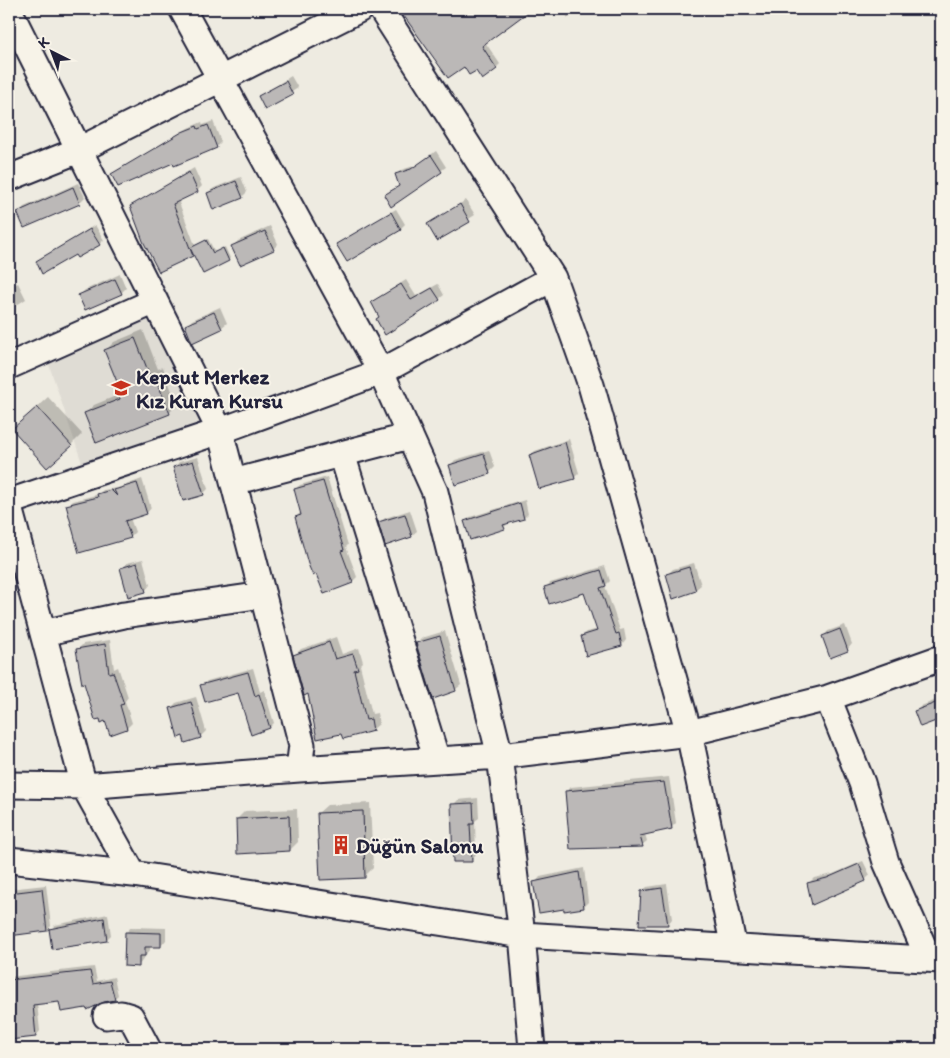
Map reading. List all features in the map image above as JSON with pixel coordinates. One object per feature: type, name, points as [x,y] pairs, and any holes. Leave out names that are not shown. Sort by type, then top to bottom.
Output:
[{"type":"street","points":[[182,9],[222,77],[381,372],[436,492],[500,756],[522,935],[532,1049]]},
{"type":"street","points":[[9,178],[80,150],[360,9]]},
{"type":"street","points":[[381,9],[553,278],[591,385],[689,733],[734,948]]},
{"type":"street","points":[[9,10],[220,431],[302,745],[299,768]]},
{"type":"street","points":[[9,502],[220,431],[381,372],[553,278]]},
{"type":"street","points":[[9,366],[155,301]]},
{"type":"street","points":[[233,482],[410,436]]},
{"type":"street","points":[[342,454],[437,760]]},
{"type":"street","points":[[9,507],[84,786],[133,874]]},
{"type":"street","points":[[43,633],[124,616],[263,595]]},
{"type":"street","points":[[9,785],[84,786],[299,768],[500,756],[689,733],[828,698],[941,658]]},
{"type":"street","points":[[9,860],[133,874],[522,935],[935,960],[886,862],[862,783],[828,698]]},
{"type":"street","points":[[106,1016],[121,1014],[131,1017],[148,1049]]},
{"type":"shaded area","name":"Kepsut Merkez Kız Kuran Kursu","points":[[152,312],[200,422],[82,463],[45,353]]},
{"type":"building","points":[[399,9],[532,9],[482,46],[497,69],[482,80],[476,71],[469,75],[464,67],[448,78]]},
{"type":"building","points":[[286,81],[293,95],[265,110],[258,96]]},
{"type":"building","points":[[208,125],[217,148],[174,166],[173,163],[118,187],[111,174],[182,132],[197,126],[198,129]]},
{"type":"building","points":[[431,155],[442,172],[391,207],[384,195],[399,186],[395,174],[411,169]]},
{"type":"building","points":[[189,172],[198,192],[173,204],[193,256],[159,272],[143,241],[130,206]]},
{"type":"building","points":[[236,181],[243,198],[213,210],[207,193]]},
{"type":"building","points":[[73,187],[80,204],[24,228],[17,212]]},
{"type":"building","points":[[460,204],[470,222],[437,241],[427,224]]},
{"type":"building","points":[[391,212],[401,230],[347,262],[336,244]]},
{"type":"building","points":[[90,229],[100,245],[77,258],[75,255],[42,274],[36,261]]},
{"type":"building","points":[[265,231],[274,250],[240,265],[231,246]]},
{"type":"building","points":[[206,240],[213,253],[223,248],[229,261],[203,274],[190,248]]},
{"type":"building","points":[[115,279],[122,294],[85,310],[78,295]]},
{"type":"building","points":[[401,284],[411,300],[432,288],[440,300],[385,335],[376,319],[379,317],[371,302]]},
{"type":"building","points":[[214,312],[222,329],[192,343],[185,325]]},
{"type":"building","points":[[135,338],[150,376],[154,374],[170,414],[96,443],[84,413],[120,399],[119,395],[122,394],[104,350]]},
{"type":"building","points":[[37,407],[72,446],[47,468],[12,429]]},
{"type":"building","points":[[565,442],[575,479],[539,489],[529,455]]},
{"type":"building","points":[[484,454],[490,474],[455,485],[449,465]]},
{"type":"building","points":[[193,461],[204,495],[183,501],[173,467]]},
{"type":"building","points":[[323,481],[344,550],[341,551],[353,583],[324,594],[316,574],[313,576],[308,564],[295,517],[301,515],[294,489]]},
{"type":"building","points":[[137,483],[147,514],[125,521],[131,538],[79,553],[66,505],[98,497],[97,494],[111,490],[117,496],[114,490]]},
{"type":"building","points":[[520,503],[524,519],[503,525],[505,529],[470,540],[464,521]]},
{"type":"building","points":[[405,514],[412,537],[385,546],[378,522]]},
{"type":"building","points":[[137,563],[146,592],[128,597],[120,568]]},
{"type":"building","points":[[689,567],[696,591],[673,599],[666,574]]},
{"type":"building","points":[[601,570],[606,586],[600,588],[616,634],[619,633],[622,646],[586,656],[581,636],[597,631],[584,593],[549,604],[544,587]]},
{"type":"building","points":[[840,629],[848,651],[830,658],[822,636]]},
{"type":"building","points":[[440,636],[456,691],[433,699],[416,643]]},
{"type":"building","points":[[329,642],[335,659],[353,654],[358,669],[354,670],[366,720],[371,719],[373,731],[343,739],[341,734],[317,739],[308,694],[304,696],[293,655]]},
{"type":"building","points":[[105,644],[109,673],[113,672],[124,704],[120,705],[127,729],[110,735],[105,721],[101,723],[100,719],[95,720],[84,683],[82,684],[76,649]]},
{"type":"building","points":[[248,672],[255,696],[259,694],[270,728],[251,735],[238,693],[205,702],[200,685]]},
{"type":"building","points":[[941,701],[941,719],[920,727],[914,711]]},
{"type":"building","points":[[191,702],[201,738],[185,743],[183,736],[178,738],[170,708]]},
{"type":"building","points":[[664,782],[672,829],[640,836],[643,847],[570,849],[565,791]]},
{"type":"building","points":[[473,803],[474,824],[470,824],[472,862],[453,862],[451,804]]},
{"type":"building","name":"Düğün Salonu","points":[[363,811],[365,878],[320,880],[317,813]]},
{"type":"building","points":[[289,816],[290,851],[237,854],[236,819]]},
{"type":"building","points":[[859,864],[866,881],[812,905],[807,883],[827,878]]},
{"type":"building","points":[[579,872],[584,908],[539,913],[533,882]]},
{"type":"building","points":[[662,888],[668,925],[639,925],[641,891]]},
{"type":"building","points":[[42,889],[47,931],[9,936],[9,893]]},
{"type":"building","points":[[104,918],[107,941],[52,949],[49,929]]},
{"type":"building","points":[[125,932],[161,933],[161,947],[145,947],[145,956],[139,956],[139,967],[124,966]]},
{"type":"building","points":[[90,971],[93,984],[110,981],[115,1000],[104,1002],[87,1010],[86,1008],[61,1012],[59,1002],[33,1005],[36,1037],[9,1040],[9,980]]},
{"type":"place","name":"Kepsut Merkez Kız Kuran Kursu","points":[[121,388]]},
{"type":"place","name":"Düğün Salonu","points":[[341,845]]}]
